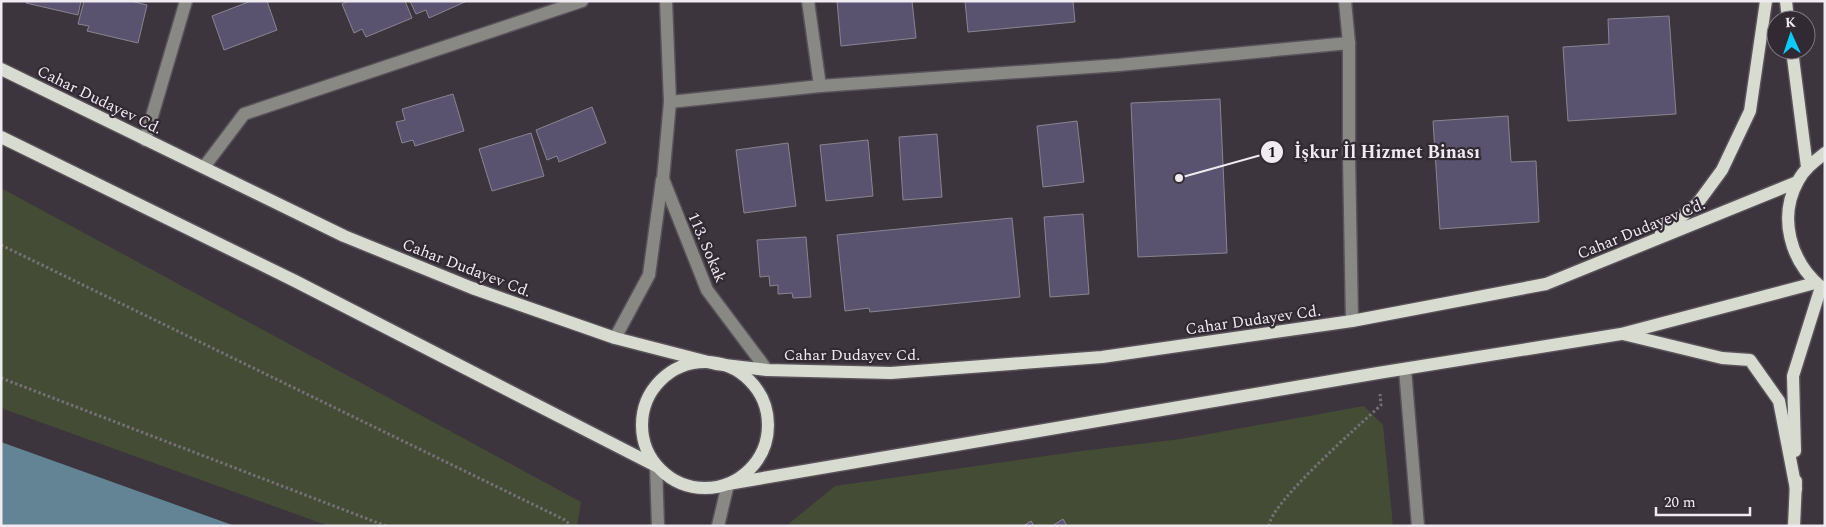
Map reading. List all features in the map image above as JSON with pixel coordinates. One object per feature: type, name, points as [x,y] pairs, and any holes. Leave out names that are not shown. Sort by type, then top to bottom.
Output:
[{"type":"main road","points":[[1651,241],[1697,204],[1722,170],[1750,110],[1766,1]]},
{"type":"main road","points":[[1793,60],[1807,167]]},
{"type":"main road","name":"Cahar Dudayev Cd.","points":[[1,69],[344,236],[472,288],[615,338],[716,364],[767,370],[890,373],[1102,357],[1352,322],[1546,284],[1797,182]]},
{"type":"main road","points":[[1,137],[296,281],[656,466],[671,479],[689,486],[708,488],[1378,373],[1621,334],[1821,286]]},
{"type":"main road","points":[[1821,286],[1798,262],[1788,236],[1788,208],[1797,182],[1807,167],[1825,153]]},
{"type":"main road","points":[[1794,526],[1796,489],[1793,376],[1821,286]]},
{"type":"main road","points":[[1621,334],[1722,358],[1750,360],[1779,401],[1796,489]]},
{"type":"main road","points":[[656,466],[646,450],[642,431],[643,412],[650,394],[662,379],[678,368],[697,363],[716,364],[735,370],[751,383],[762,400],[767,420],[766,439],[758,458],[745,474],[728,484]]},
{"type":"street","points":[[145,140],[186,1]]},
{"type":"street","points":[[204,167],[244,114],[582,1]]},
{"type":"street","name":"113. Sokak","points":[[615,338],[649,275],[670,102],[666,1]]},
{"type":"street","points":[[808,1],[820,86]]},
{"type":"street","points":[[1345,1],[1349,43],[1352,322]]},
{"type":"street","points":[[670,102],[820,86],[1119,65],[1349,43]]},
{"type":"street","name":"113. Sokak","points":[[662,180],[706,290],[767,370]]},
{"type":"street","points":[[1405,369],[1418,526]]},
{"type":"street","points":[[656,466],[658,526]]},
{"type":"street","points":[[718,526],[728,484]]},
{"type":"path","points":[[1,245],[565,520],[571,526]]},
{"type":"path","points":[[1270,526],[1274,512],[1319,462],[1381,405],[1378,373]]},
{"type":"path","points":[[1,378],[386,526]]},
{"type":"green space","points":[[1,188],[581,502],[577,526],[329,526],[1,408]]},
{"type":"green space","points":[[1364,406],[1383,425],[1393,526],[786,526],[835,486],[1081,451],[1181,439]]},
{"type":"water","points":[[1,442],[235,526],[1,526]]},
{"type":"building","points":[[27,1],[81,1],[78,15],[26,3]]},
{"type":"building","points":[[84,1],[131,1],[147,5],[138,43],[87,31],[89,26],[78,24]]},
{"type":"building","points":[[251,1],[267,1],[277,30],[224,50],[212,16]]},
{"type":"building","points":[[349,1],[405,1],[412,18],[366,37],[362,29],[354,33],[342,4]]},
{"type":"building","points":[[410,1],[467,1],[429,18],[426,10],[416,14]]},
{"type":"building","points":[[837,1],[912,1],[916,38],[841,46]]},
{"type":"building","points":[[965,1],[1073,1],[1075,22],[968,32]]},
{"type":"building","points":[[1669,16],[1676,114],[1568,121],[1563,47],[1609,44],[1608,19]]},
{"type":"building","points":[[453,94],[464,131],[415,146],[413,140],[402,143],[396,122],[405,120],[402,109]]},
{"type":"building","points":[[1220,99],[1227,253],[1138,257],[1131,103]]},
{"type":"building","points":[[592,107],[606,143],[559,162],[557,156],[547,160],[536,130]]},
{"type":"building","points":[[1508,116],[1511,162],[1536,161],[1539,222],[1440,229],[1433,121]]},
{"type":"building","points":[[1077,121],[1084,182],[1043,187],[1037,126]]},
{"type":"building","points":[[531,133],[544,176],[492,191],[479,149]]},
{"type":"building","points":[[937,134],[942,197],[903,200],[899,137]]},
{"type":"building","points":[[868,140],[873,196],[826,201],[820,145]]},
{"type":"building","points":[[788,143],[796,206],[744,213],[736,150]]},
{"type":"building","points":[[1083,214],[1089,294],[1050,297],[1044,217]]},
{"type":"building","points":[[1012,218],[1020,297],[870,312],[869,308],[845,311],[837,235]]},
{"type":"building","points":[[806,237],[811,297],[793,298],[792,293],[778,294],[778,285],[770,286],[769,276],[760,277],[757,240]]},
{"type":"building","points":[[1063,519],[1067,526],[1052,526]]},
{"type":"building","points":[[1031,521],[1034,526],[1023,526]]},
{"type":"place","name":"İşkur İl Hizmet Binası","points":[[1179,178]]}]
